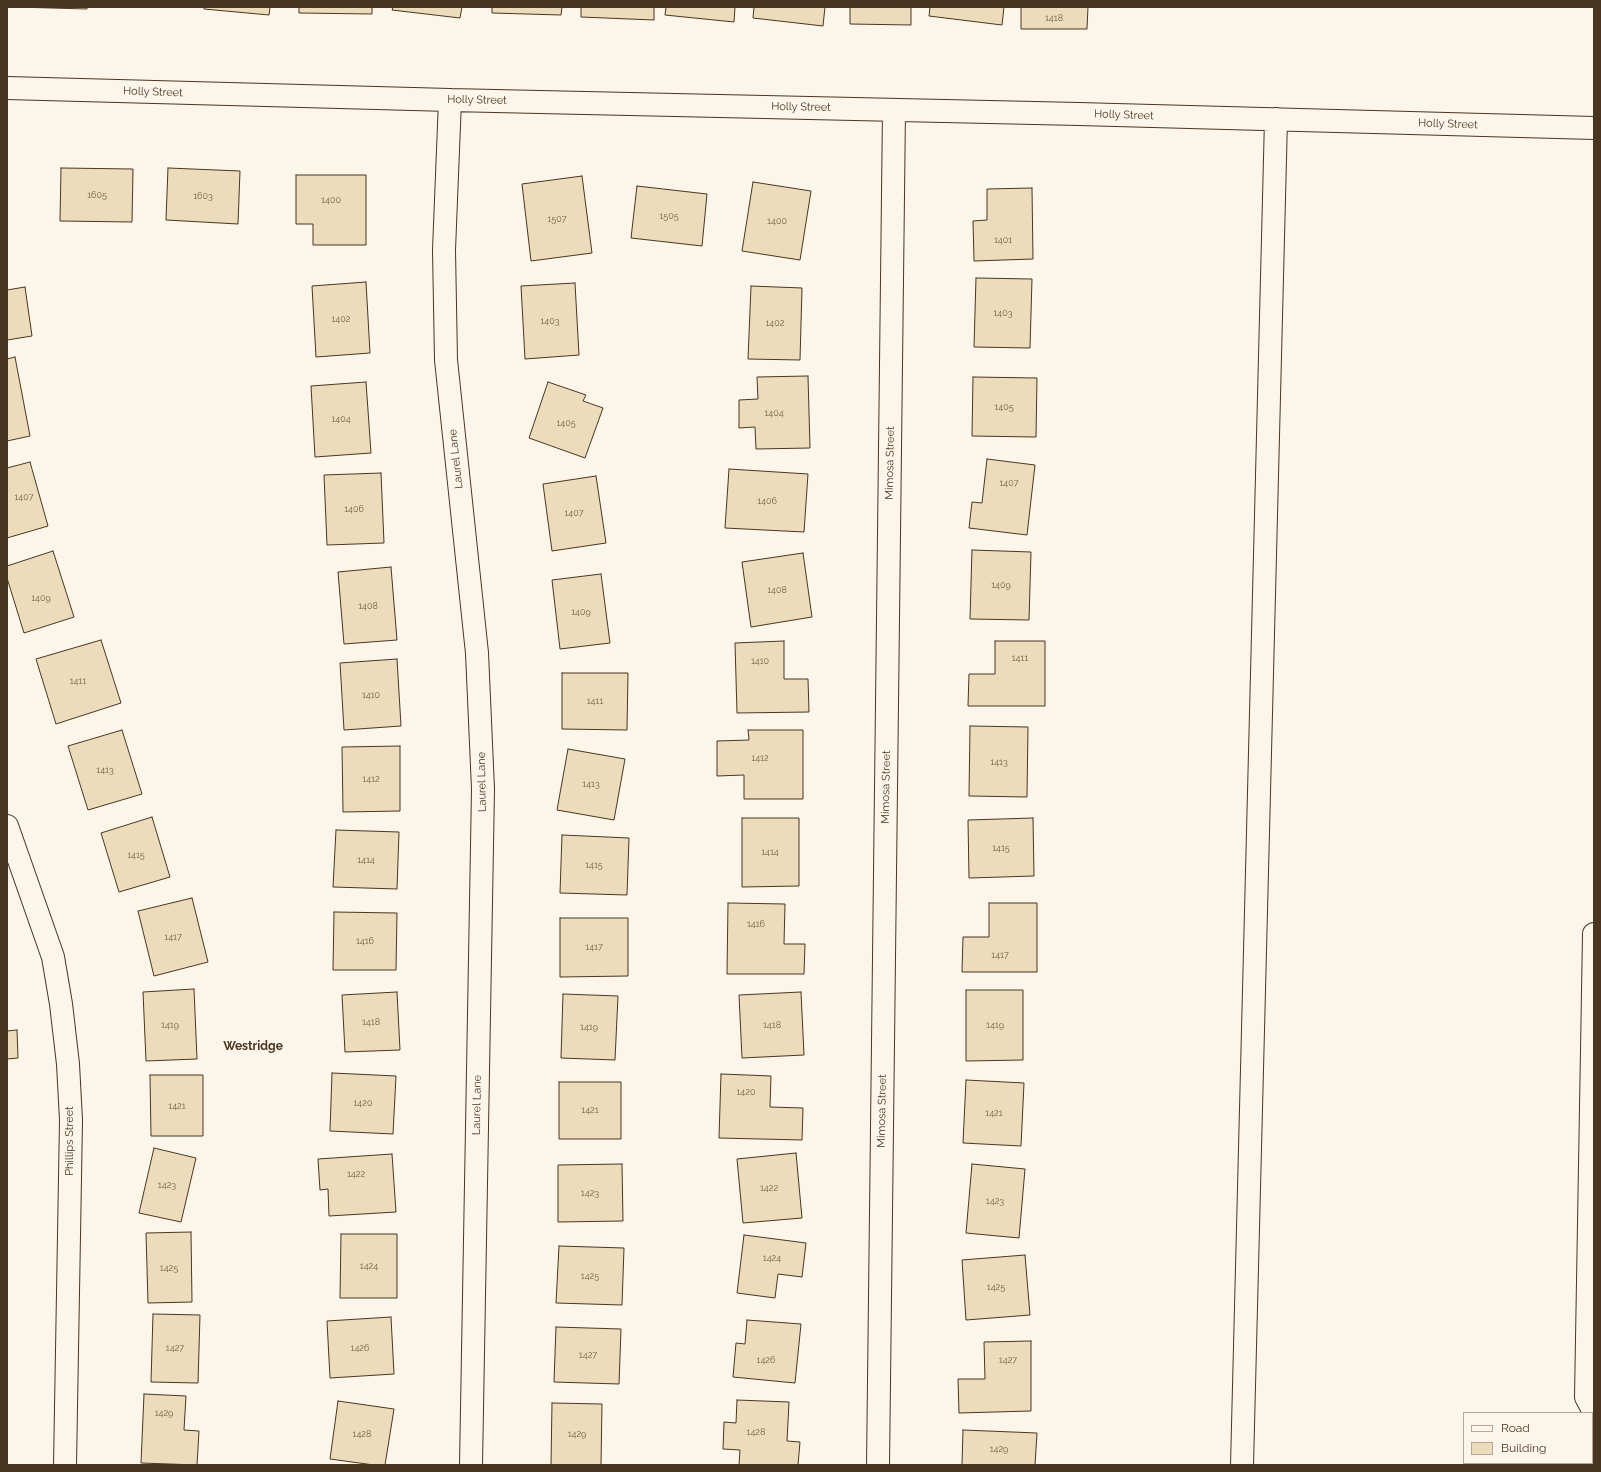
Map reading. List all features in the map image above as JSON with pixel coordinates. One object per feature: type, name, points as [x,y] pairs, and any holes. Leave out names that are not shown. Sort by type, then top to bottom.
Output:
[{"type":"street","name":"Holly Street","points":[[7,88],[1594,128]]},
{"type":"street","name":"Laurel Lane","points":[[450,100],[444,250],[446,360],[477,653],[483,789],[471,1465]]},
{"type":"street","name":"Mimosa Street","points":[[878,1465],[894,110]]},
{"type":"street","points":[[1242,1465],[1276,119]]},
{"type":"street","name":"Phillips Street","points":[[7,826],[53,957],[61,1004],[68,1064],[71,1120],[65,1465]]},
{"type":"street","points":[[1594,934],[1586,1397],[1594,1412]]},
{"type":"building","points":[[16,7],[87,7],[87,9]]},
{"type":"building","points":[[204,7],[270,7],[269,15],[204,9]]},
{"type":"building","points":[[299,7],[372,7],[372,14],[299,13]]},
{"type":"building","points":[[393,7],[462,7],[460,18],[392,10]]},
{"type":"building","points":[[492,7],[562,7],[561,15],[492,13]]},
{"type":"building","points":[[581,7],[654,7],[654,20],[581,17]]},
{"type":"building","points":[[666,7],[735,7],[734,22],[665,15]]},
{"type":"building","points":[[754,7],[825,7],[823,26],[753,18]]},
{"type":"building","points":[[850,7],[911,7],[911,25],[850,24]]},
{"type":"building","points":[[930,7],[1004,7],[1002,25],[929,16]]},
{"type":"building","points":[[1021,7],[1088,7],[1087,29],[1021,29]]},
{"type":"building","points":[[61,168],[133,169],[132,222],[60,221]]},
{"type":"building","points":[[168,168],[240,171],[238,224],[166,220]]},
{"type":"building","points":[[296,175],[366,175],[366,245],[313,245],[313,224],[296,224]]},
{"type":"building","points":[[582,176],[592,253],[531,261],[522,184]]},
{"type":"building","points":[[753,182],[811,191],[800,260],[742,251]]},
{"type":"building","points":[[637,186],[707,194],[702,246],[631,238]]},
{"type":"building","points":[[1032,188],[1033,259],[974,261],[973,221],[987,220],[987,189]]},
{"type":"building","points":[[976,278],[1032,279],[1030,348],[974,347]]},
{"type":"building","points":[[366,282],[370,353],[316,357],[312,286]]},
{"type":"building","points":[[575,283],[579,355],[525,359],[521,286]]},
{"type":"building","points":[[751,286],[802,288],[800,360],[748,359]]},
{"type":"building","points":[[25,287],[32,336],[7,340],[7,290]]},
{"type":"building","points":[[15,357],[30,436],[7,441],[7,359]]},
{"type":"building","points":[[808,376],[810,448],[756,449],[755,427],[739,428],[739,400],[758,399],[757,377]]},
{"type":"building","points":[[973,377],[1037,378],[1036,437],[972,436]]},
{"type":"building","points":[[366,382],[371,453],[315,457],[311,386]]},
{"type":"building","points":[[548,382],[586,395],[583,401],[603,408],[585,458],[529,438]]},
{"type":"building","points":[[987,459],[1035,465],[1027,535],[969,528],[972,502],[982,503]]},
{"type":"building","points":[[30,462],[48,526],[7,538],[7,468]]},
{"type":"building","points":[[729,469],[808,474],[804,532],[725,528]]},
{"type":"building","points":[[381,473],[384,543],[327,545],[324,475]]},
{"type":"building","points":[[596,476],[606,543],[552,551],[543,484]]},
{"type":"building","points":[[972,550],[1031,552],[1029,620],[970,619]]},
{"type":"building","points":[[53,551],[74,617],[24,633],[7,578],[7,566]]},
{"type":"building","points":[[803,553],[812,617],[751,627],[742,562]]},
{"type":"building","points":[[391,567],[397,640],[344,644],[338,572]]},
{"type":"building","points":[[601,574],[610,643],[560,649],[552,580]]},
{"type":"building","points":[[101,640],[121,703],[56,724],[36,659]]},
{"type":"building","points":[[784,641],[784,679],[808,679],[809,712],[737,713],[735,643]]},
{"type":"building","points":[[995,641],[1045,641],[1045,706],[968,706],[969,674],[995,674]]},
{"type":"building","points":[[397,659],[401,726],[344,730],[340,663]]},
{"type":"building","points":[[562,673],[628,673],[627,730],[562,729]]},
{"type":"building","points":[[970,726],[1028,727],[1027,797],[969,796]]},
{"type":"building","points":[[122,730],[142,794],[88,810],[68,746]]},
{"type":"building","points":[[748,730],[803,730],[803,799],[744,799],[744,775],[717,776],[717,741],[749,740]]},
{"type":"building","points":[[400,746],[400,811],[343,812],[342,747]]},
{"type":"building","points":[[568,749],[625,759],[614,820],[557,810]]},
{"type":"building","points":[[152,817],[170,877],[119,892],[101,833]]},
{"type":"building","points":[[742,818],[799,818],[799,886],[742,887]]},
{"type":"building","points":[[1033,818],[1034,876],[969,878],[968,820]]},
{"type":"building","points":[[336,830],[399,832],[397,889],[333,887]]},
{"type":"building","points":[[562,835],[629,838],[627,895],[560,893]]},
{"type":"building","points":[[192,898],[208,962],[154,976],[138,911]]},
{"type":"building","points":[[728,903],[785,904],[784,944],[805,944],[804,974],[727,974]]},
{"type":"building","points":[[989,903],[1037,903],[1037,972],[962,972],[963,937],[989,937]]},
{"type":"building","points":[[334,912],[397,913],[396,970],[333,970]]},
{"type":"building","points":[[560,918],[628,918],[628,976],[560,977]]},
{"type":"building","points":[[194,989],[197,1059],[146,1061],[143,992]]},
{"type":"building","points":[[966,990],[1023,990],[1023,1060],[966,1061]]},
{"type":"building","points":[[397,992],[400,1050],[345,1052],[342,995]]},
{"type":"building","points":[[801,992],[804,1055],[742,1058],[739,995]]},
{"type":"building","points":[[563,994],[618,996],[615,1060],[561,1058]]},
{"type":"building","points":[[17,1030],[18,1058],[7,1059],[7,1031]]},
{"type":"building","points":[[332,1073],[396,1076],[393,1134],[330,1131]]},
{"type":"building","points":[[721,1074],[771,1076],[770,1107],[803,1108],[802,1140],[719,1138]]},
{"type":"building","points":[[150,1075],[203,1075],[203,1136],[151,1136]]},
{"type":"building","points":[[966,1080],[1024,1083],[1021,1146],[963,1143]]},
{"type":"building","points":[[559,1082],[621,1082],[621,1139],[559,1139]]},
{"type":"building","points":[[154,1148],[196,1158],[181,1222],[139,1213]]},
{"type":"building","points":[[796,1153],[802,1218],[743,1223],[737,1159]]},
{"type":"building","points":[[392,1154],[396,1212],[329,1216],[328,1189],[320,1190],[318,1159]]},
{"type":"building","points":[[622,1164],[623,1221],[558,1222],[558,1165]]},
{"type":"building","points":[[972,1164],[1025,1169],[1019,1238],[966,1233]]},
{"type":"building","points":[[191,1232],[192,1302],[148,1303],[146,1233]]},
{"type":"building","points":[[341,1234],[397,1234],[397,1298],[340,1298]]},
{"type":"building","points":[[744,1235],[806,1243],[802,1277],[778,1274],[775,1298],[737,1293]]},
{"type":"building","points":[[559,1246],[624,1248],[622,1305],[556,1303]]},
{"type":"building","points":[[1025,1255],[1030,1315],[966,1320],[962,1260]]},
{"type":"building","points":[[153,1314],[200,1315],[198,1383],[151,1382]]},
{"type":"building","points":[[391,1317],[394,1374],[330,1378],[327,1321]]},
{"type":"building","points":[[747,1320],[801,1324],[795,1383],[733,1377],[736,1343],[745,1344]]},
{"type":"building","points":[[556,1327],[621,1329],[619,1384],[554,1382]]},
{"type":"building","points":[[1031,1341],[1031,1411],[959,1413],[958,1379],[985,1379],[984,1342]]},
{"type":"building","points":[[144,1394],[186,1396],[184,1430],[199,1431],[197,1465],[141,1463]]},
{"type":"building","points":[[737,1400],[789,1402],[787,1441],[800,1442],[798,1465],[739,1465],[740,1450],[723,1449],[724,1422],[736,1423]]},
{"type":"building","points":[[338,1401],[394,1409],[385,1465],[330,1459]]},
{"type":"building","points":[[552,1403],[602,1404],[601,1465],[551,1465]]},
{"type":"building","points":[[963,1430],[1037,1433],[1035,1465],[962,1465]]},
{"type":"district","name":"Westridge","points":[[253,1046]]}]
